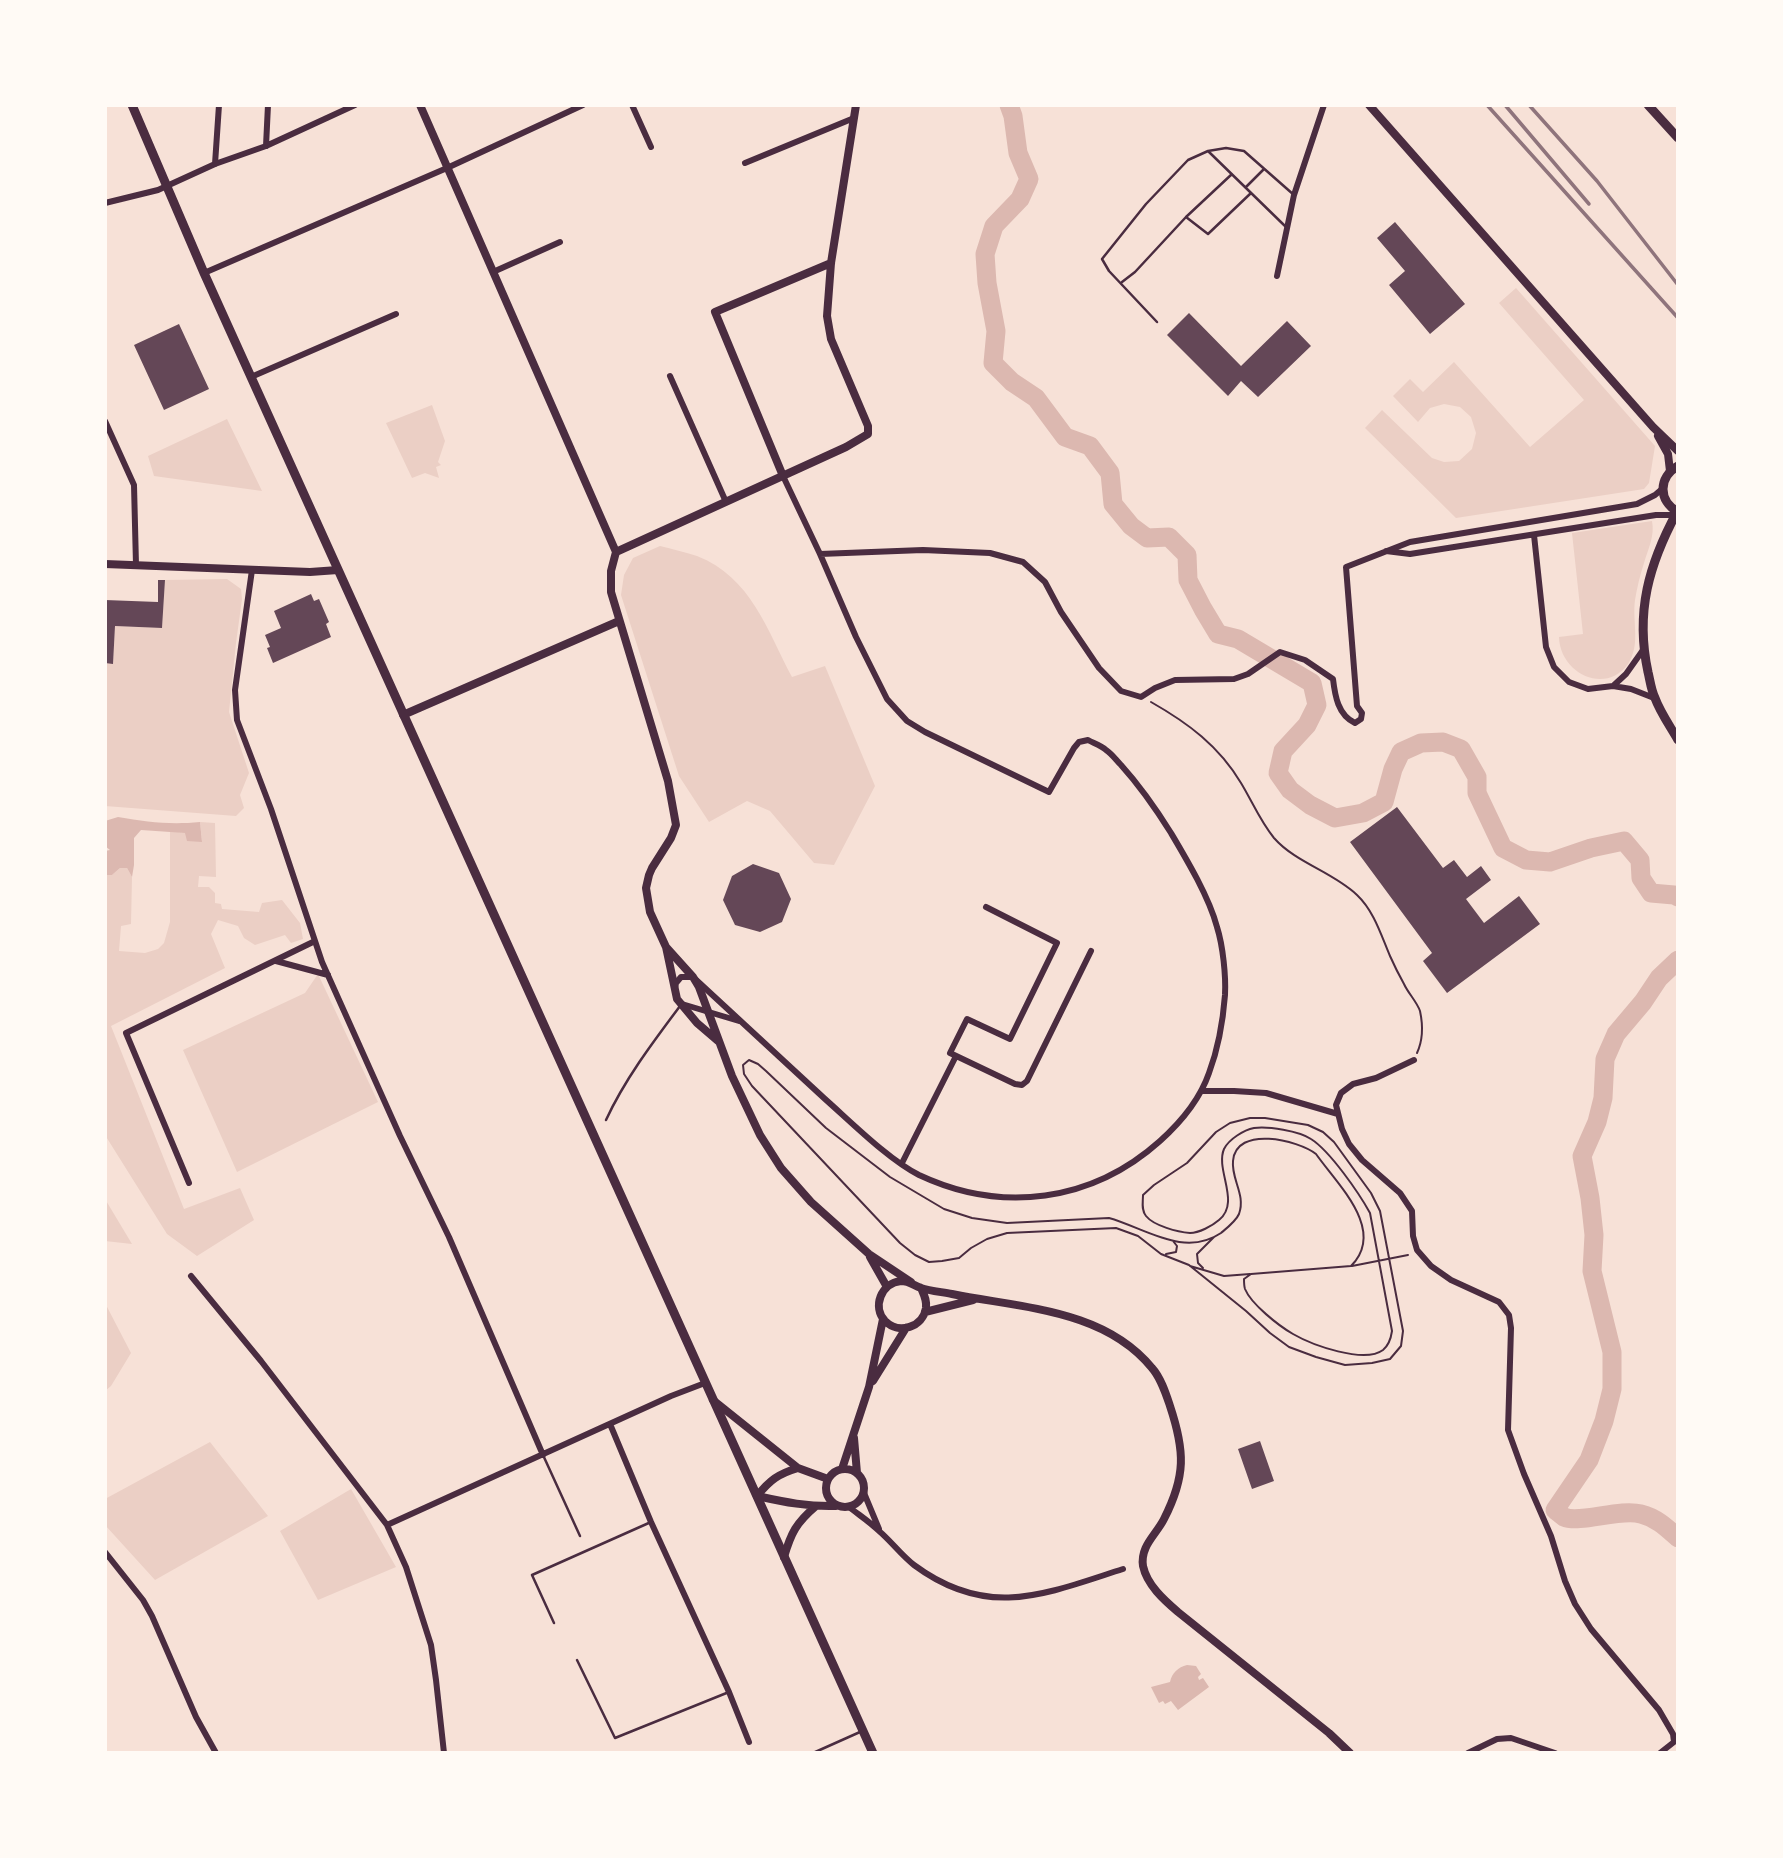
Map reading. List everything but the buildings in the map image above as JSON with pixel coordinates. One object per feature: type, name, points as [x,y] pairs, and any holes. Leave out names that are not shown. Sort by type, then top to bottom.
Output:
[{"type":"main road","points":[[132,105],[204,273],[873,1753]]},
{"type":"main road","points":[[1648,105],[1678,138]]},
{"type":"main road","points":[[1674,468],[1665,477],[1662,489],[1667,503],[1677,513],[1648,578],[1644,596],[1643,650],[1654,698],[1678,740]]},
{"type":"street","points":[[215,164],[219,105]]},
{"type":"street","points":[[266,146],[268,105]]},
{"type":"street","points":[[329,116],[330,105]]},
{"type":"street","points":[[105,203],[166,186],[215,164],[266,146],[355,105]]},
{"type":"street","points":[[420,105],[616,552],[611,571],[611,592],[668,781],[676,825],[652,868],[646,888],[650,912],[666,947],[677,999],[696,1023],[718,1041]]},
{"type":"street","points":[[204,273],[447,168],[583,105]]},
{"type":"street","points":[[632,105],[650,147]]},
{"type":"street","points":[[616,552],[864,438],[869,430],[831,339],[827,316],[831,263],[856,105]]},
{"type":"street","points":[[1277,276],[1294,195],[1324,105]]},
{"type":"street","points":[[1369,105],[1653,427],[1678,451]]},
{"type":"street","points":[[745,163],[854,118]]},
{"type":"street","points":[[493,272],[560,242]]},
{"type":"street","points":[[666,947],[693,977],[851,1123],[902,1163],[917,1174],[984,1196],[1044,1196],[1077,1190],[1111,1176],[1144,1156],[1176,1126],[1201,1091],[1209,1073],[1217,1041],[1225,994],[1218,928],[1186,858],[1137,783],[1106,750],[1088,740],[1079,742],[1074,748],[1049,792],[925,732],[907,721],[887,699],[856,637],[783,476],[715,313],[831,263]]},
{"type":"street","points":[[251,377],[396,314]]},
{"type":"street","points":[[670,376],[726,502]]},
{"type":"street","points":[[105,421],[134,485],[136,565]]},
{"type":"street","points":[[1653,427],[1674,468]]},
{"type":"street","points":[[820,554],[923,550],[990,553],[1023,562],[1045,582],[1061,612],[1099,668],[1121,691],[1141,697],[1175,680],[1234,679],[1248,674],[1280,652],[1305,660],[1333,679],[1340,710],[1348,720],[1355,723],[1361,719],[1362,713],[1357,706],[1346,567],[1410,542],[1637,504],[1662,489]]},
{"type":"street","points":[[1384,551],[1410,554],[1677,513]]},
{"type":"street","points":[[1534,535],[1546,646],[1554,667],[1569,682],[1588,689],[1613,686],[1631,689],[1654,698]]},
{"type":"street","points":[[105,564],[310,572],[338,570]]},
{"type":"street","points":[[253,570],[235,690],[237,720],[271,809],[328,975],[400,1136],[449,1237],[543,1455]]},
{"type":"street","points":[[403,715],[619,621]]},
{"type":"street","points":[[1613,686],[1626,674],[1643,650]]},
{"type":"street","points":[[986,907],[1057,943],[1010,1039],[967,1019],[950,1053],[1016,1084],[1022,1085],[1027,1081],[1091,951]]},
{"type":"street","points":[[189,1183],[126,1033],[315,941]]},
{"type":"street","points":[[274,961],[328,975]]},
{"type":"street","points":[[674,990],[681,977],[693,977]]},
{"type":"street","points":[[693,977],[703,995],[732,1076],[760,1135],[781,1168],[811,1202],[869,1254],[920,1288],[1021,1305],[1068,1316],[1101,1329],[1130,1346],[1154,1369],[1180,1434],[1182,1454],[1177,1490],[1162,1524],[1144,1549],[1143,1566],[1150,1583],[1178,1612],[1329,1733],[1350,1753]]},
{"type":"street","points":[[681,1004],[741,1021]]},
{"type":"street","points":[[902,1163],[956,1056]]},
{"type":"street","points":[[1414,1060],[1377,1078],[1353,1084],[1341,1093],[1336,1105],[1338,1114],[1349,1144],[1362,1160],[1399,1193],[1412,1210],[1413,1236],[1417,1250],[1431,1266],[1451,1280],[1499,1302],[1509,1315],[1511,1328],[1508,1430],[1575,1604],[1591,1629],[1658,1710],[1672,1734],[1674,1742],[1660,1753]]},
{"type":"street","points":[[1201,1091],[1266,1093],[1338,1114]]},
{"type":"street","points":[[869,1254],[887,1287]]},
{"type":"street","points":[[191,1276],[387,1525],[406,1567],[430,1645],[443,1753]]},
{"type":"street","points":[[842,1469],[869,1387],[883,1319],[880,1297],[887,1287],[897,1282],[911,1282]]},
{"type":"street","points":[[883,1319],[895,1327],[906,1328],[918,1323],[925,1312],[925,1298],[920,1288]]},
{"type":"street","points":[[925,1312],[977,1299]]},
{"type":"street","points":[[869,1387],[906,1328]]},
{"type":"street","points":[[387,1525],[705,1383]]},
{"type":"street","points":[[712,1399],[798,1468],[828,1479]]},
{"type":"street","points":[[610,1424],[749,1742]]},
{"type":"street","points":[[854,1434],[858,1473],[880,1531]]},
{"type":"street","points":[[798,1468],[784,1472],[770,1481],[757,1496],[784,1503],[849,1507],[859,1502],[864,1493]]},
{"type":"street","points":[[836,1506],[826,1491],[831,1474],[842,1469],[858,1473]]},
{"type":"street","points":[[784,1557],[790,1535],[800,1520],[816,1506]]},
{"type":"street","points":[[849,1507],[880,1531],[912,1564],[946,1585],[987,1598],[1032,1597],[1072,1587],[1123,1569]]},
{"type":"street","points":[[105,1552],[147,1608],[196,1717],[216,1753]]},
{"type":"street","points":[[1468,1753],[1497,1739],[1511,1738],[1555,1753]]},
{"type":"lane","points":[[1157,322],[1109,271],[1102,259],[1146,204],[1188,160],[1208,151],[1226,148],[1244,151],[1294,195]]},
{"type":"lane","points":[[1208,151],[1287,228]]},
{"type":"lane","points":[[1246,187],[1264,169]]},
{"type":"lane","points":[[1122,283],[1232,174]]},
{"type":"lane","points":[[1186,217],[1208,234],[1251,193]]},
{"type":"lane","points":[[606,1120],[617,1097],[644,1055],[681,1004]]},
{"type":"lane","points":[[543,1455],[580,1536]]},
{"type":"lane","points":[[554,1623],[533,1575],[651,1522]]},
{"type":"lane","points":[[577,1660],[615,1738],[729,1692]]},
{"type":"lane","points":[[813,1753],[863,1730]]},
{"type":"path","points":[[1141,697],[1204,738],[1232,768],[1253,807],[1275,839],[1287,850],[1358,896],[1369,910],[1408,993],[1419,1007],[1423,1024],[1420,1045],[1414,1060]]},
{"type":"path","points":[[1215,1237],[1198,1242],[1173,1241],[1109,1218],[1007,1223],[972,1218],[944,1209],[890,1177],[826,1128],[758,1064],[749,1060],[743,1065],[744,1074],[752,1086],[890,1233],[915,1255],[929,1262],[959,1258],[987,1239],[1007,1233],[1094,1228],[1116,1228],[1138,1237],[1161,1254],[1224,1276],[1351,1266],[1407,1256],[1417,1250]]},
{"type":"path","points":[[1189,1265],[1289,1347],[1345,1365],[1390,1359],[1401,1346],[1403,1331],[1380,1211],[1371,1193],[1334,1142],[1323,1132],[1308,1125],[1265,1118],[1250,1118],[1230,1123],[1216,1132],[1187,1163],[1143,1195],[1142,1207],[1146,1216],[1156,1223],[1192,1233],[1208,1227],[1227,1210],[1228,1194],[1222,1158],[1225,1147],[1234,1138],[1250,1129],[1263,1127],[1296,1132],[1309,1137],[1318,1144],[1361,1196],[1370,1213],[1392,1331],[1390,1341],[1382,1351],[1357,1355],[1339,1352],[1294,1335],[1252,1300],[1244,1288],[1244,1279],[1251,1273]]},
{"type":"path","points":[[1206,1270],[1198,1263],[1197,1254],[1228,1228],[1239,1214],[1241,1195],[1233,1160],[1238,1149],[1248,1142],[1262,1138],[1308,1148],[1352,1203],[1364,1231],[1363,1248],[1351,1266]]},
{"type":"path","points":[[1161,1254],[1176,1252],[1177,1246],[1173,1241]]},
{"type":"shaded area","points":[[1516,288],[1655,446],[1649,483],[1644,489],[1456,518],[1365,428],[1382,410],[1432,458],[1444,462],[1459,461],[1472,449],[1476,433],[1471,417],[1460,407],[1444,404],[1430,408],[1418,422],[1393,396],[1410,379],[1423,392],[1454,362],[1530,447],[1584,400],[1499,303]]},
{"type":"shaded area","points":[[432,405],[445,441],[438,462],[441,465],[436,467],[439,478],[425,473],[412,478],[386,423]]},
{"type":"shaded area","points":[[227,419],[262,491],[154,476],[148,456]]},
{"type":"shaded area","points":[[1652,521],[1652,537],[1635,600],[1635,641],[1632,656],[1619,673],[1608,678],[1586,676],[1575,670],[1567,661],[1561,650],[1559,637],[1583,634],[1572,533]]},
{"type":"shaded area","points":[[660,546],[697,556],[716,565],[731,577],[755,607],[792,677],[825,666],[875,786],[834,865],[814,863],[770,811],[747,801],[709,822],[679,776],[621,595],[624,575],[633,558]]},
{"type":"shaded area","points":[[227,579],[241,589],[242,599],[229,712],[249,773],[240,795],[244,808],[236,816],[105,806],[105,663],[113,663],[115,626],[162,628],[165,580]]},
{"type":"shaded area","points":[[118,817],[159,822],[200,822],[202,842],[187,841],[185,833],[141,830],[134,838],[132,877],[127,868],[120,868],[112,875],[105,875],[105,851],[110,850],[105,846],[105,821]]},
{"type":"shaded area","points":[[200,822],[215,823],[216,877],[199,876],[198,887],[209,887],[215,893],[215,903],[221,904],[222,909],[259,912],[262,903],[282,900],[300,923],[303,939],[291,943],[285,935],[255,945],[244,938],[238,926],[218,920],[211,934],[225,968],[111,1026],[184,1209],[240,1188],[254,1220],[197,1256],[167,1234],[105,1135],[105,875],[112,875],[120,868],[127,868],[132,877],[131,924],[121,926],[119,951],[145,953],[158,949],[164,943],[170,922],[170,831],[186,833],[202,841]]},
{"type":"shaded area","points":[[318,974],[378,1102],[237,1172],[183,1050],[305,993]]},
{"type":"shaded area","points":[[105,1199],[132,1244],[105,1241]]},
{"type":"shaded area","points":[[105,1303],[131,1353],[111,1386],[105,1391]]},
{"type":"shaded area","points":[[210,1442],[268,1516],[155,1580],[105,1525],[105,1499]]},
{"type":"shaded area","points":[[351,1489],[396,1567],[318,1600],[280,1531]]},
{"type":"shaded area","points":[[1187,1665],[1196,1666],[1201,1674],[1199,1680],[1203,1678],[1209,1687],[1178,1710],[1171,1701],[1159,1703],[1151,1687],[1170,1682],[1176,1671]]},
{"type":"waterway","points":[[1009,105],[1018,153],[1029,179],[1020,199],[994,226],[985,254],[987,283],[996,331],[993,363],[1012,382],[1036,398],[1065,437],[1090,446],[1110,473],[1113,504],[1131,526],[1147,538],[1169,537],[1187,555],[1188,580],[1218,634],[1238,639],[1312,683],[1317,705],[1307,725],[1283,751],[1278,773],[1290,790],[1310,805],[1335,818],[1363,813],[1384,802],[1393,769],[1401,752],[1421,743],[1443,742],[1461,749],[1477,777],[1477,793],[1503,848],[1526,860],[1550,862],[1591,848],[1624,841],[1640,860],[1641,878],[1651,893],[1678,897]]},
{"type":"waterway","points":[[1678,960],[1659,978],[1616,1034],[1605,1059],[1603,1098],[1597,1122],[1582,1156],[1594,1235],[1592,1271],[1612,1352],[1612,1389],[1604,1421],[1589,1460],[1555,1510],[1571,1519],[1622,1513],[1641,1514],[1657,1521],[1678,1538]]},
{"type":"railway","points":[[1487,105],[1678,318]]},
{"type":"railway","points":[[1505,105],[1589,204]]},
{"type":"railway","points":[[1529,105],[1597,181],[1678,285]]}]
